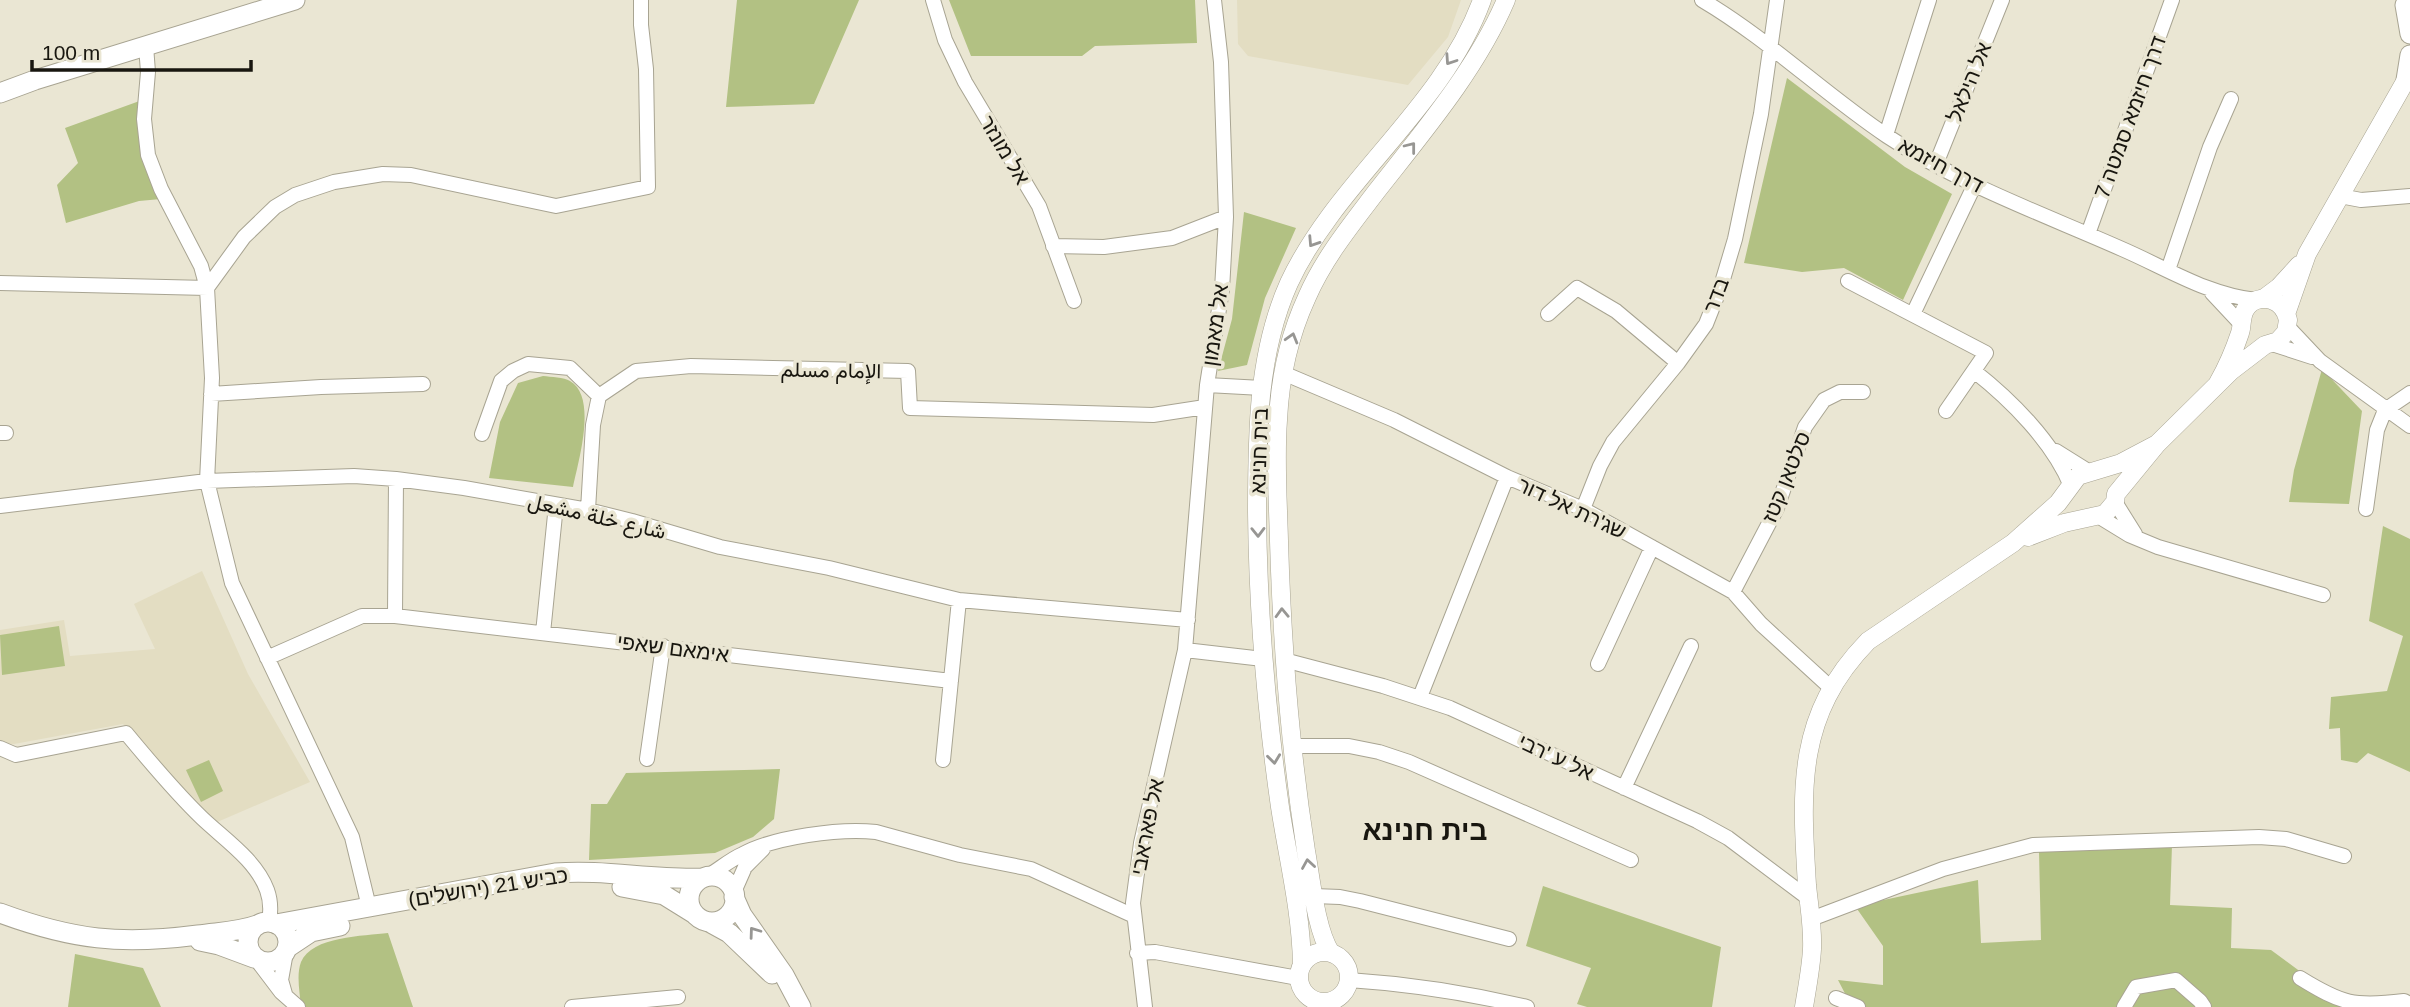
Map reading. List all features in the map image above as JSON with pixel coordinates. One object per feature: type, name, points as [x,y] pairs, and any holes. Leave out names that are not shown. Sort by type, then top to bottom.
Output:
[{"type":"main road","points":[[0,93],[295,0]]},
{"type":"main road","points":[[2406,5],[2410,34]]},
{"type":"main road","points":[[2409,82],[2410,55]]},
{"type":"main road","name":"כביש 21 (ירושלים)","points":[[167,939],[244,930],[555,873],[588,871],[655,878],[704,878]]},
{"type":"main road","points":[[704,878],[723,878],[734,894],[735,903],[730,914],[723,919],[701,917],[689,895],[691,887],[704,878]]},
{"type":"main road","name":"כביש 21 (ירושלים)","points":[[287,950],[295,941],[319,929],[564,885],[607,886],[655,892],[674,900],[729,933],[772,973],[799,1007]]},
{"type":"main road","name":"כביש 21 (ירושלים)","points":[[734,894],[742,915],[784,975],[799,1007]]},
{"type":"main road","name":"כביש 21 (ירושלים)","points":[[0,913],[54,930],[104,940],[167,939],[210,942],[255,958]]},
{"type":"main road","points":[[267,924],[281,926],[287,934],[287,950],[280,959],[272,963],[262,962],[248,950],[249,934],[267,924]]},
{"type":"street","points":[[207,288],[244,237],[275,207],[295,195],[334,182],[383,174],[411,175],[556,206],[648,187],[646,69],[641,0]]},
{"type":"street","name":"אל מונזר","points":[[933,0],[945,40],[965,82],[1039,206],[1074,301]]},
{"type":"street","name":"אל מאמון","points":[[1185,650],[1207,385],[1222,290],[1226,216],[1221,62],[1214,0]]},
{"type":"street","name":"בית חנינא","points":[[1305,986],[1301,934],[1277,786],[1263,659],[1257,518],[1258,435],[1262,388],[1275,324],[1284,298],[1309,246],[1434,84],[1464,39],[1482,0]]},
{"type":"street","name":"בית חנינא","points":[[1331,953],[1324,943],[1314,896],[1292,746],[1284,660],[1278,433],[1283,373],[1291,336],[1307,295],[1337,244],[1475,59],[1506,0]]},
{"type":"street","name":"דרך חיזמא","points":[[1702,0],[1771,47],[1886,135],[1936,164],[2205,288],[2223,295],[2260,300]]},
{"type":"street","name":"בדר","points":[[1583,509],[1613,442],[1678,363],[1706,324],[1721,286],[1735,239],[1759,127],[1777,0]]},
{"type":"street","points":[[1886,135],[1929,0]]},
{"type":"street","name":"אל הילאל","points":[[1936,164],[2002,0]]},
{"type":"street","name":"דרך חיזמא סמטה 7","points":[[2088,234],[2172,0]]},
{"type":"street","points":[[146,46],[148,72],[144,119],[148,155],[161,189],[201,266],[207,288],[211,394],[207,481],[232,583],[352,837],[369,907]]},
{"type":"street","points":[[2218,383],[2234,350],[2245,310],[2279,287],[2307,254],[2409,82]]},
{"type":"street","points":[[2168,270],[2210,147],[2231,99]]},
{"type":"street","points":[[1913,314],[1975,184]]},
{"type":"street","points":[[2340,196],[2361,200],[2410,196]]},
{"type":"street","points":[[1053,246],[1104,247],[1171,238],[1226,216]]},
{"type":"street","points":[[2014,543],[2064,523],[2105,514],[2157,444],[2218,383],[2282,337],[2307,254]]},
{"type":"street","points":[[1848,281],[1986,352],[1946,411]]},
{"type":"street","points":[[0,284],[207,288]]},
{"type":"street","points":[[1548,314],[1577,288],[1616,311],[1678,363]]},
{"type":"street","name":"דרך חיזמא","points":[[2205,288],[2219,299],[2241,326]]},
{"type":"street","points":[[2260,300],[2277,303],[2320,361],[2410,426]]},
{"type":"street","points":[[2241,326],[2248,339],[2320,361]]},
{"type":"street","points":[[482,435],[501,381],[513,371],[528,364],[570,368],[599,396],[593,425],[588,510]]},
{"type":"street","name":"الإمام مسلم","points":[[599,396],[636,370],[691,366],[908,372],[911,408],[1153,415],[1205,407]]},
{"type":"street","points":[[1974,371],[2006,400],[2049,446],[2071,487],[2072,504],[2082,515],[2094,517],[2144,542],[2323,595]]},
{"type":"street","name":"שג'רת אל דור","points":[[1283,373],[1394,420],[1507,477],[1583,509],[1733,592],[1761,624],[1830,688]]},
{"type":"street","points":[[211,394],[423,384]]},
{"type":"street","points":[[1207,385],[1262,388]]},
{"type":"street","name":"סלטאן קטז","points":[[1733,592],[1777,508],[1805,427],[1824,400],[1840,392],[1863,392]]},
{"type":"street","points":[[2366,509],[2377,430],[2385,410],[2410,393]]},
{"type":"street","points":[[1804,1007],[1812,949],[1804,811],[1806,761],[1815,724],[1830,688],[1868,641],[2014,543],[2043,518],[2078,476],[2131,458],[2157,444]]},
{"type":"street","points":[[2049,446],[2111,480],[2115,498],[2129,527],[2144,542]]},
{"type":"street","name":"شارع خلة مشعل","points":[[0,506],[207,481],[354,476],[396,479],[588,510],[720,547],[829,568],[959,600],[1188,620]]},
{"type":"street","points":[[1420,697],[1507,477]]},
{"type":"street","points":[[395,616],[396,479]]},
{"type":"street","points":[[543,633],[556,505]]},
{"type":"street","points":[[1598,664],[1652,547]]},
{"type":"street","points":[[943,760],[959,600]]},
{"type":"street","name":"אימאם שאפי","points":[[267,657],[362,616],[395,616],[951,681]]},
{"type":"street","points":[[647,760],[663,646]]},
{"type":"street","points":[[1625,788],[1691,646]]},
{"type":"street","points":[[1185,650],[1263,659]]},
{"type":"street","name":"אל פאראבי","points":[[1145,1007],[1133,903],[1141,843],[1185,650]]},
{"type":"street","name":"אל ע 'רבי","points":[[1284,660],[1420,697],[1450,708],[1728,838],[1808,898]]},
{"type":"street","points":[[0,748],[16,755],[127,733],[191,807],[250,863],[267,888],[271,907],[267,924]]},
{"type":"street","points":[[1292,746],[1349,746],[1409,762],[1631,860]]},
{"type":"street","points":[[704,878],[745,852],[780,842],[837,831],[876,832],[960,855],[1031,869],[1134,916]]},
{"type":"street","points":[[1811,919],[1944,869],[2033,845],[2259,837],[2286,839],[2344,856]]},
{"type":"street","points":[[734,894],[740,875],[751,859],[763,849],[780,842]]},
{"type":"street","points":[[1314,896],[1360,901],[1509,939]]},
{"type":"street","points":[[287,950],[281,980],[284,992],[296,1005]]},
{"type":"street","points":[[1138,953],[1155,952],[1305,986],[1320,1002],[1329,1002],[1346,993],[1413,985],[1527,1007]]},
{"type":"street","points":[[1305,986],[1315,953],[1331,953],[1345,963],[1346,993]]},
{"type":"street","points":[[255,958],[281,992],[296,1005]]},
{"type":"street","points":[[2300,978],[2353,1004],[2403,1001],[2410,1004]]},
{"type":"street","points":[[2123,1007],[2136,987],[2176,980],[2204,1007]]},
{"type":"street","points":[[572,1007],[678,997]]},
{"type":"street","points":[[1836,998],[1858,1007]]},
{"type":"shaded area","points":[[1237,0],[1461,0],[1448,37],[1408,85],[1248,56],[1238,44]]},
{"type":"shaded area","points":[[202,571],[248,674],[310,782],[215,823],[123,724],[14,744],[0,743],[0,630],[64,620],[70,656],[155,649],[134,604]]},
{"type":"green space","points":[[737,0],[859,0],[814,104],[726,107]]},
{"type":"green space","points":[[949,0],[1195,0],[1197,43],[1095,46],[1082,56],[971,56]]},
{"type":"green space","points":[[1787,78],[1905,167],[1952,194],[1903,300],[1844,268],[1802,272],[1744,263]]},
{"type":"green space","points":[[145,99],[161,199],[139,201],[66,223],[57,185],[78,163],[65,128]]},
{"type":"green space","points":[[1244,212],[1296,228],[1265,298],[1247,365],[1218,371],[1232,319]]},
{"type":"green space","points":[[2322,369],[2362,411],[2349,504],[2289,502],[2294,470]]},
{"type":"green space","points":[[543,376],[570,381],[578,389],[583,401],[584,431],[573,487],[489,478],[500,422],[518,383]]},
{"type":"green space","points":[[2383,526],[2410,539],[2410,772],[2368,753],[2357,763],[2341,760],[2340,728],[2329,729],[2331,697],[2387,691],[2403,636],[2369,621]]},
{"type":"green space","points":[[59,626],[65,666],[2,675],[0,635]]},
{"type":"green space","points":[[209,760],[223,791],[201,802],[186,770]]},
{"type":"green space","points":[[780,769],[774,819],[753,837],[715,853],[589,860],[591,804],[607,804],[626,773]]},
{"type":"green space","points":[[2172,845],[2170,905],[2232,908],[2231,948],[2271,950],[2348,1007],[1852,1007],[1838,980],[1883,985],[1883,946],[1855,906],[1978,880],[1981,943],[2041,940],[2039,852]]},
{"type":"green space","points":[[1543,886],[1721,947],[1712,1007],[1587,1007],[1577,1004],[1591,968],[1526,946]]},
{"type":"green space","points":[[388,933],[413,1007],[301,1007],[299,973],[301,962],[307,953],[327,942]]},
{"type":"green space","points":[[75,954],[143,968],[161,1007],[68,1007]]},
{"type":"district","name":"בית חנינא","points":[[1425,830]]}]
